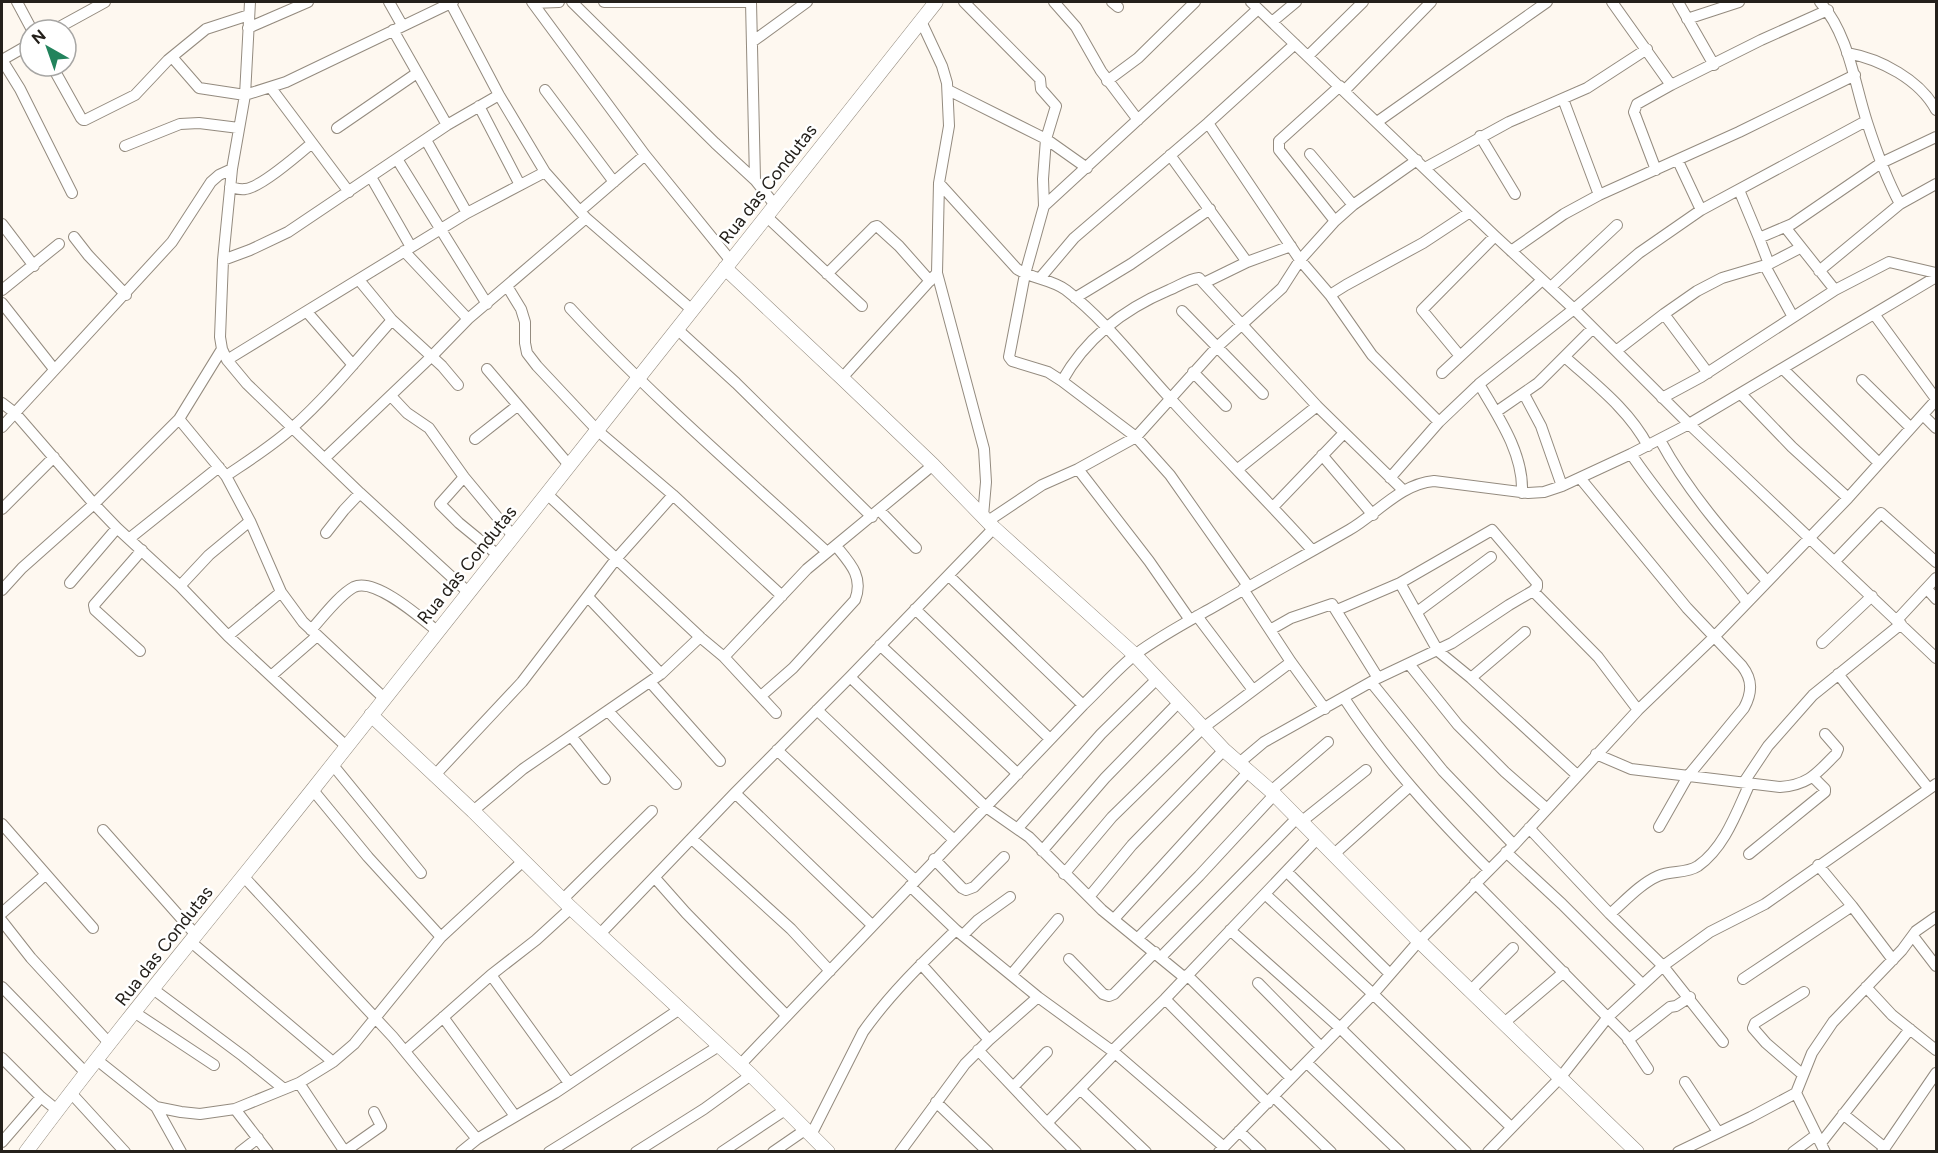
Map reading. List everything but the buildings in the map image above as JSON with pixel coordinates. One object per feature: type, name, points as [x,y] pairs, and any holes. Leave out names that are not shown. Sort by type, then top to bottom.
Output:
[{"type":"street","points":[[17,2],[26,18]]},
{"type":"street","points":[[250,2],[245,95],[232,169],[223,260],[220,337],[222,348],[227,360],[247,384],[360,493],[468,592]]},
{"type":"street","points":[[248,28],[308,2]]},
{"type":"street","points":[[389,2],[417,73],[447,125]]},
{"type":"street","points":[[172,57],[199,87],[245,95],[272,88],[323,65],[451,2],[499,95],[545,172],[583,215],[691,309]]},
{"type":"street","points":[[532,2],[558,2]]},
{"type":"street","points":[[532,2],[728,265],[933,465],[988,522],[1135,655],[1224,750],[1272,793],[1419,941],[1637,1152]]},
{"type":"street","points":[[572,2],[755,180],[771,211],[827,274],[862,306]]},
{"type":"street","points":[[604,2],[751,2],[755,180]]},
{"type":"street","points":[[752,42],[807,2]]},
{"type":"street","name":"Rua das Condutas","points":[[26,1152],[134,1012],[598,431],[691,309],[936,2]]},
{"type":"street","points":[[964,2],[1040,79],[1041,89],[1056,108],[1046,139],[1043,179],[1044,207],[1025,274],[1009,357],[1012,361],[1047,372],[1062,381],[1136,437],[1176,483],[1246,588],[1291,662],[1325,710]]},
{"type":"street","points":[[1054,2],[1076,27],[1107,81],[1138,120]]},
{"type":"street","points":[[1107,81],[1137,58],[1195,2]]},
{"type":"street","points":[[1272,22],[1296,2]]},
{"type":"street","points":[[1308,56],[1363,2]]},
{"type":"street","points":[[1335,221],[1277,145],[1342,89],[1431,2]]},
{"type":"street","points":[[1377,122],[1547,2]]},
{"type":"street","points":[[1612,2],[1671,84]]},
{"type":"street","points":[[1678,2],[1714,65]]},
{"type":"street","points":[[1687,19],[1739,2]]},
{"type":"street","points":[[74,18],[98,3]]},
{"type":"street","points":[[1044,207],[1138,120],[1255,5],[1574,309],[1689,424],[1936,658]]},
{"type":"street","points":[[1656,170],[1634,112],[1637,104],[1671,84],[1714,65],[1824,6],[1847,53],[1866,121],[1881,163],[1900,204]]},
{"type":"street","points":[[59,78],[82,120],[135,95],[172,57],[206,29],[249,15]]},
{"type":"street","points":[[921,21],[942,66],[948,90],[949,126],[939,183],[933,277],[984,449],[988,522]]},
{"type":"street","points":[[1041,277],[1074,238],[1208,123],[1295,44]]},
{"type":"street","points":[[600,934],[949,576],[988,522],[1042,485],[1078,469],[1136,437],[1216,348],[1282,288],[1300,260],[1335,221],[1353,205],[1421,164],[1587,88],[1647,49]]},
{"type":"street","points":[[18,51],[2,60],[20,89],[72,194]]},
{"type":"street","points":[[1847,53],[1862,56],[1906,78],[1922,90],[1936,110]]},
{"type":"street","points":[[337,128],[417,73]]},
{"type":"street","points":[[1512,251],[1564,214],[1599,195],[1678,160],[1855,75]]},
{"type":"street","points":[[272,88],[349,192]]},
{"type":"street","points":[[545,90],[614,182]]},
{"type":"street","points":[[948,90],[1046,139],[1087,168]]},
{"type":"street","points":[[223,260],[288,232],[447,125],[499,95]]},
{"type":"street","points":[[1563,99],[1599,195]]},
{"type":"street","points":[[479,106],[520,185]]},
{"type":"street","points":[[1390,478],[1439,422],[1479,384],[1574,309],[1639,253],[1701,210],[1866,121]]},
{"type":"street","points":[[125,146],[180,124],[199,123],[239,128]]},
{"type":"street","points":[[1208,123],[1300,260],[1330,295],[1372,355],[1439,422]]},
{"type":"street","points":[[1480,136],[1515,194]]},
{"type":"street","points":[[1759,238],[1810,213],[1881,163],[1936,137]]},
{"type":"street","points":[[426,140],[467,213]]},
{"type":"street","points":[[230,186],[244,190],[250,188],[284,166],[312,143]]},
{"type":"street","points":[[1310,154],[1353,205]]},
{"type":"street","points":[[325,458],[468,319],[507,286],[645,155]]},
{"type":"street","points":[[1170,155],[1247,262]]},
{"type":"street","points":[[398,159],[487,304]]},
{"type":"street","points":[[1678,160],[1701,210]]},
{"type":"street","points":[[2,427],[54,369],[126,295],[172,242],[211,182],[232,169]]},
{"type":"street","points":[[227,360],[467,213],[545,172]]},
{"type":"street","points":[[370,177],[407,249],[468,319]]},
{"type":"street","points":[[939,183],[1007,259],[1025,274],[1041,277],[1056,284],[1106,326],[1312,550]]},
{"type":"street","points":[[1820,271],[1900,204],[1936,184]]},
{"type":"street","points":[[1739,189],[1759,238],[1767,265],[1793,316]]},
{"type":"street","points":[[1075,298],[1147,253],[1210,208]]},
{"type":"street","points":[[1330,295],[1423,243],[1470,212]]},
{"type":"street","points":[[2,224],[34,266]]},
{"type":"street","points":[[1551,287],[1617,225]]},
{"type":"street","points":[[827,274],[877,226],[933,277]]},
{"type":"street","points":[[1785,227],[1835,290]]},
{"type":"street","points":[[1460,356],[1422,310],[1495,236]]},
{"type":"street","points":[[74,237],[126,295]]},
{"type":"street","points":[[2,290],[59,244]]},
{"type":"street","points":[[1204,283],[1247,262],[1291,246]]},
{"type":"street","points":[[1616,351],[1697,291],[1722,278],[1767,265],[1800,248]]},
{"type":"street","points":[[1662,398],[1708,373],[1835,290],[1889,262],[1936,275]]},
{"type":"street","points":[[740,1065],[953,839],[1083,705],[1135,655],[1193,618],[1373,515],[1403,490],[1424,482],[1434,481],[1522,493],[1544,492],[1562,486],[1689,424],[1936,275]]},
{"type":"street","points":[[842,378],[933,277]]},
{"type":"street","points":[[1062,381],[1072,363],[1106,326],[1156,295],[1197,278],[1317,406],[1403,490]]},
{"type":"street","points":[[359,280],[392,320],[432,356],[458,385]]},
{"type":"street","points":[[1442,373],[1542,280]]},
{"type":"street","points":[[507,286],[521,309],[525,322],[527,353],[598,431],[673,495],[782,596]]},
{"type":"street","points":[[2,303],[54,369]]},
{"type":"street","points":[[570,308],[637,379],[715,452],[854,568],[859,591],[855,600],[793,668],[761,696]]},
{"type":"street","points":[[1182,311],[1263,394]]},
{"type":"street","points":[[306,312],[353,365]]},
{"type":"street","points":[[1664,314],[1708,373]]},
{"type":"street","points":[[777,750],[959,932],[1038,997],[1113,1052],[1222,1149],[1373,994],[1419,941],[1529,828],[1638,710],[1713,637],[1848,498],[1936,400],[1874,314]]},
{"type":"street","points":[[130,538],[222,472],[268,447],[293,428],[392,320]]},
{"type":"street","points":[[1496,412],[1524,394],[1566,358],[1593,328]]},
{"type":"street","points":[[677,329],[876,514],[916,548]]},
{"type":"street","points":[[2,590],[22,568],[94,504],[180,419],[222,348]]},
{"type":"street","points":[[1566,358],[1629,416],[1647,446]]},
{"type":"street","points":[[487,369],[569,465]]},
{"type":"street","points":[[1783,369],[1879,463]]},
{"type":"street","points":[[1193,372],[1226,406]]},
{"type":"street","points":[[1862,380],[1910,427]]},
{"type":"street","points":[[1479,384],[1496,412],[1521,467],[1522,493]]},
{"type":"street","points":[[1524,394],[1541,426],[1562,486]]},
{"type":"street","points":[[1741,394],[1792,447],[1848,498]]},
{"type":"street","points":[[391,396],[407,413],[429,428],[464,477],[513,536]]},
{"type":"street","points":[[2,403],[15,413],[117,528],[346,746]]},
{"type":"street","points":[[476,439],[517,406]]},
{"type":"street","points":[[1238,469],[1317,406]]},
{"type":"street","points":[[1923,415],[1936,428]]},
{"type":"street","points":[[180,419],[222,472],[250,521],[281,592],[314,633],[384,698]]},
{"type":"street","points":[[1273,507],[1344,433]]},
{"type":"street","points":[[1660,440],[1712,518],[1766,580]]},
{"type":"street","points":[[1630,454],[1651,485],[1702,544],[1747,602]]},
{"type":"street","points":[[1322,455],[1373,515]]},
{"type":"street","points":[[2,509],[54,457]]},
{"type":"street","points":[[724,657],[782,596],[832,549],[933,465]]},
{"type":"street","points":[[1078,469],[1193,618],[1253,690]]},
{"type":"street","points":[[464,477],[440,504],[498,555]]},
{"type":"street","points":[[1580,478],[1641,554],[1713,637],[1748,673],[1751,684],[1749,698],[1744,708],[1689,776],[1659,828]]},
{"type":"street","points":[[326,533],[360,493]]},
{"type":"street","points":[[547,494],[700,638],[724,657],[776,713]]},
{"type":"street","points":[[434,776],[522,682],[616,559],[673,495]]},
{"type":"street","points":[[1835,561],[1881,513],[1936,562]]},
{"type":"street","points":[[180,586],[209,555],[250,521]]},
{"type":"street","points":[[69,583],[117,528]]},
{"type":"street","points":[[1114,919],[1264,742],[1325,710],[1374,680],[1438,651],[1533,591],[1537,583],[1492,530],[1400,584],[1337,610]]},
{"type":"street","points":[[140,651],[95,610],[94,605],[142,550]]},
{"type":"street","points":[[1417,612],[1491,557]]},
{"type":"street","points":[[949,576],[1083,705]]},
{"type":"street","points":[[1610,914],[1650,880],[1661,874],[1696,867],[1704,861],[1724,837],[1747,782],[1768,746],[1813,695],[1899,622],[1936,578]]},
{"type":"street","points":[[1400,584],[1438,651],[1471,678],[1577,775]]},
{"type":"street","points":[[271,676],[314,633],[344,595],[361,585],[371,587],[397,600],[437,631]]},
{"type":"street","points":[[1927,589],[1936,599]]},
{"type":"street","points":[[1533,591],[1598,657],[1638,710]]},
{"type":"street","points":[[228,636],[281,592]]},
{"type":"street","points":[[1822,643],[1872,596]]},
{"type":"street","points":[[588,597],[661,674]]},
{"type":"street","points":[[1270,630],[1291,618],[1330,604],[1337,610],[1374,680],[1443,771],[1562,904],[1642,984]]},
{"type":"street","points":[[915,609],[1050,739]]},
{"type":"street","points":[[1471,678],[1525,632]]},
{"type":"street","points":[[473,811],[524,769],[661,674],[700,638]]},
{"type":"street","points":[[880,645],[1018,774]]},
{"type":"street","points":[[1064,874],[1112,817],[1203,728],[1291,662]]},
{"type":"street","points":[[1409,664],[1458,725],[1505,772],[1546,808]]},
{"type":"street","points":[[1488,1152],[1560,1078],[1608,1017],[1663,966],[1710,932],[1765,904],[1933,787],[1838,674]]},
{"type":"street","points":[[850,677],[986,807],[1018,828],[1089,897],[1186,977],[1291,1078]]},
{"type":"street","points":[[1018,828],[1101,734],[1158,678]]},
{"type":"street","points":[[650,682],[720,761]]},
{"type":"street","points":[[1344,698],[1368,735],[1409,787],[1489,870]]},
{"type":"street","points":[[1042,851],[1105,778],[1180,701]]},
{"type":"street","points":[[817,710],[953,839]]},
{"type":"street","points":[[608,711],[676,784]]},
{"type":"street","points":[[371,715],[473,811],[566,904],[740,1065],[826,1151]]},
{"type":"street","points":[[1596,754],[1631,769],[1780,787],[1803,783],[1813,777],[1838,751],[1825,734]]},
{"type":"street","points":[[571,736],[605,779]]},
{"type":"street","points":[[1138,938],[1199,876],[1272,793],[1328,741]]},
{"type":"street","points":[[1089,897],[1132,845],[1224,750]]},
{"type":"street","points":[[332,764],[421,873]]},
{"type":"street","points":[[1069,958],[1103,994],[1109,996],[1114,994],[1299,820],[1366,770]]},
{"type":"street","points":[[1749,854],[1825,792],[1825,789],[1813,777]]},
{"type":"street","points":[[1333,855],[1409,787]]},
{"type":"street","points":[[312,789],[368,857],[441,938]]},
{"type":"street","points":[[735,793],[872,925]]},
{"type":"street","points":[[405,1051],[491,975],[536,940],[652,811]]},
{"type":"street","points":[[2,824],[93,928]]},
{"type":"street","points":[[1529,828],[1663,966],[1724,1042]]},
{"type":"street","points":[[103,830],[194,939],[333,1062]]},
{"type":"street","points":[[692,839],[791,930],[830,970]]},
{"type":"street","points":[[1047,1123],[1081,1090],[1113,1052],[1317,839]]},
{"type":"street","points":[[934,859],[966,890],[974,888],[1004,857]]},
{"type":"street","points":[[156,1107],[200,1114],[235,1110],[299,1083],[333,1062],[354,1044],[376,1019],[441,938],[522,862]]},
{"type":"street","points":[[1818,865],[1893,960]]},
{"type":"street","points":[[1287,872],[1390,974]]},
{"type":"street","points":[[2,913],[45,875]]},
{"type":"street","points":[[243,876],[405,1051],[477,1139]]},
{"type":"street","points":[[656,878],[686,913],[786,1015]]},
{"type":"street","points":[[1475,883],[1608,1017],[1628,1040],[1648,1069]]},
{"type":"street","points":[[1265,894],[1511,1127]]},
{"type":"street","points":[[773,1152],[808,1133],[863,1032],[921,964],[959,932],[1010,897]]},
{"type":"street","points":[[1743,979],[1852,906]]},
{"type":"street","points":[[1821,1143],[1796,1093],[1812,1053],[1827,1030],[1866,987],[1919,929],[1936,917]]},
{"type":"street","points":[[1011,975],[1058,919]]},
{"type":"street","points":[[2,921],[31,958],[110,1044]]},
{"type":"street","points":[[1230,930],[1339,1027],[1466,1152]]},
{"type":"street","points":[[1913,936],[1936,966]]},
{"type":"street","points":[[1471,990],[1513,948]]},
{"type":"street","points":[[921,964],[989,1040]]},
{"type":"street","points":[[1504,1023],[1564,972]]},
{"type":"street","points":[[491,975],[569,1083]]},
{"type":"street","points":[[1258,983],[1321,1047]]},
{"type":"street","points":[[2,987],[86,1074]]},
{"type":"street","points":[[1866,987],[1886,1009],[1936,1050]]},
{"type":"street","points":[[153,989],[284,1089]]},
{"type":"street","points":[[1802,1074],[1766,1043],[1753,1028],[1755,1023],[1804,992]]},
{"type":"street","points":[[900,1152],[978,1050],[1038,997]]},
{"type":"street","points":[[1628,1040],[1670,1007],[1690,997]]},
{"type":"street","points":[[1165,999],[1271,1100],[1331,1152]]},
{"type":"street","points":[[461,1152],[477,1139],[569,1083],[680,1009]]},
{"type":"street","points":[[134,1012],[214,1065]]},
{"type":"street","points":[[443,1017],[515,1116]]},
{"type":"street","points":[[1793,1152],[1821,1143],[1910,1029]]},
{"type":"street","points":[[549,1152],[719,1046]]},
{"type":"street","points":[[978,1050],[1076,1152]]},
{"type":"street","points":[[1013,1087],[1047,1052]]},
{"type":"street","points":[[2,1058],[57,1110]]},
{"type":"street","points":[[97,1060],[156,1107],[181,1152]]},
{"type":"street","points":[[1306,1063],[1400,1152]]},
{"type":"street","points":[[1843,1114],[1884,1150],[1936,1073]]},
{"type":"street","points":[[636,1152],[704,1109],[750,1075]]},
{"type":"street","points":[[1685,1082],[1718,1132]]},
{"type":"street","points":[[299,1083],[344,1151],[381,1126],[374,1112]]},
{"type":"street","points":[[1081,1090],[1146,1152]]},
{"type":"street","points":[[71,1093],[125,1152]]},
{"type":"street","points":[[1678,1152],[1796,1093]]},
{"type":"street","points":[[3,1137],[41,1097]]},
{"type":"street","points":[[936,1102],[988,1152]]},
{"type":"street","points":[[235,1110],[268,1152]]},
{"type":"street","points":[[722,1152],[785,1110]]},
{"type":"street","points":[[1239,1131],[1261,1152]]},
{"type":"street","points":[[240,1152],[258,1138]]}]
